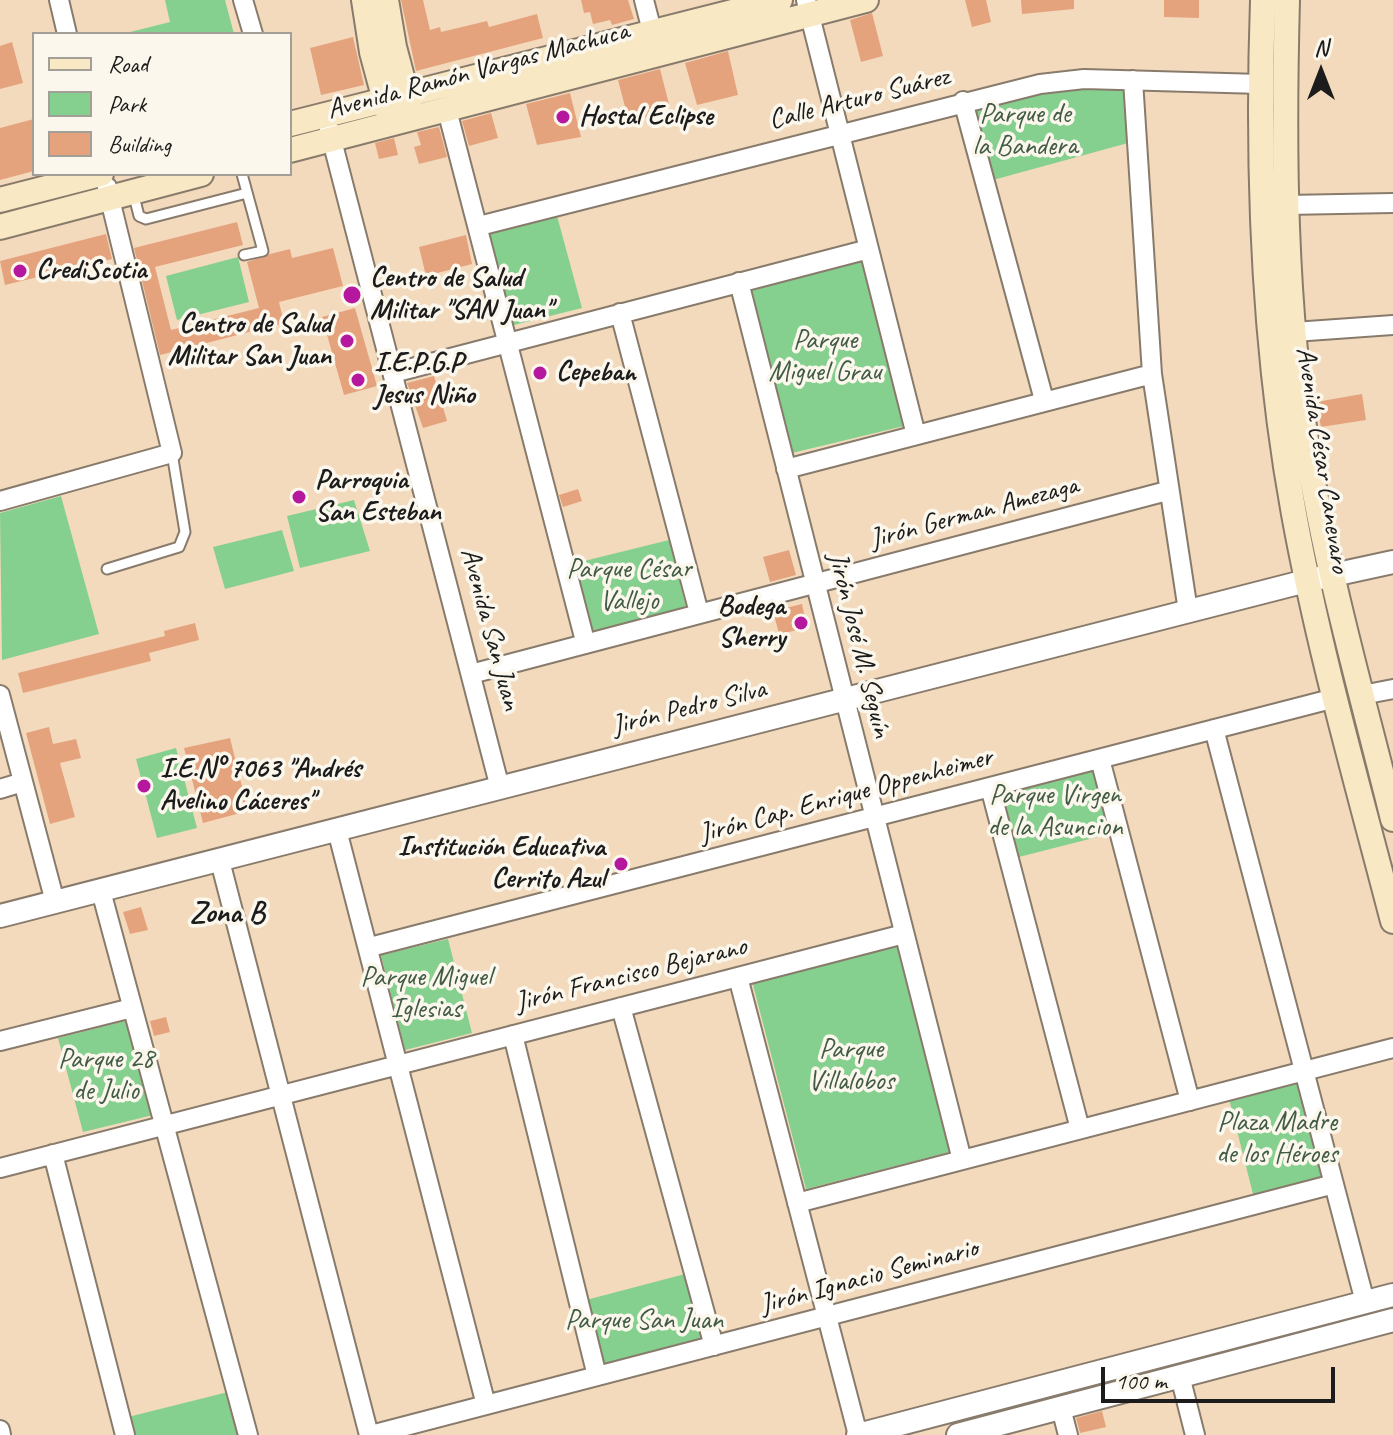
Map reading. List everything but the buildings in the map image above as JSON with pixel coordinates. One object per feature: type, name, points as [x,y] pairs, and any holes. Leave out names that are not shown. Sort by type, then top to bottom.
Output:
[{"type":"main road","points":[[364,0],[399,109]]},
{"type":"main road","points":[[386,0],[399,109]]},
{"type":"main road","name":"Avenida Ramón Vargas Machuca","points":[[292,149],[331,139],[399,109],[652,31],[753,3],[780,0]]},
{"type":"main road","name":"Avenida Ramón Vargas Machuca","points":[[292,123],[325,114],[399,109],[447,110],[808,8],[866,0]]},
{"type":"main road","name":"Avenida César Canevaro","points":[[1263,0],[1260,179],[1273,353],[1294,514],[1321,578],[1362,695],[1393,819]]},
{"type":"main road","name":"Avenida César Canevaro","points":[[1287,0],[1286,205],[1294,332],[1321,578],[1335,698],[1393,921]]},
{"type":"main road","points":[[0,200],[94,176]]},
{"type":"main road","points":[[0,227],[193,176]]},
{"type":"street","points":[[59,0],[67,32]]},
{"type":"street","points":[[243,0],[252,32]]},
{"type":"street","points":[[644,0],[652,31]]},
{"type":"street","points":[[808,8],[916,435]]},
{"type":"street","name":"Calle Arturo Suárez","points":[[479,226],[839,132],[1061,80],[1261,84]]},
{"type":"street","points":[[1133,80],[1152,374],[1167,491],[1188,611]]},
{"type":"street","points":[[963,101],[1044,400]]},
{"type":"street","points":[[447,110],[585,641]]},
{"type":"street","name":"Avenida San Juan","points":[[325,114],[500,788]]},
{"type":"street","points":[[0,501],[172,453],[122,195],[104,176]]},
{"type":"street","points":[[1286,205],[1393,203]]},
{"type":"street","points":[[393,373],[869,249]]},
{"type":"street","name":"Jirón José M. Seguín","points":[[739,282],[962,1160]]},
{"type":"street","points":[[620,313],[699,613]]},
{"type":"street","points":[[1294,332],[1393,325]]},
{"type":"street","points":[[786,469],[1152,374]]},
{"type":"street","name":"Jirón German Amezaga","points":[[471,674],[585,641],[814,585],[1167,491]]},
{"type":"street","name":"Jirón Pedro Silva","points":[[0,916],[1188,611],[1393,562]]},
{"type":"street","points":[[1362,695],[1393,689]]},
{"type":"street","points":[[0,695],[55,902]]},
{"type":"street","name":"Jirón Cap. Enrique Oppenheimer","points":[[370,947],[1335,698]]},
{"type":"street","points":[[1214,729],[1365,1302]]},
{"type":"street","points":[[1100,759],[1190,1101]]},
{"type":"street","points":[[0,789],[23,782]]},
{"type":"street","points":[[990,787],[1080,1129]]},
{"type":"street","points":[[337,830],[370,947],[486,1405]]},
{"type":"street","points":[[220,861],[370,1435]]},
{"type":"street","points":[[101,891],[248,1435]]},
{"type":"street","name":"Jirón Francisco Bejarano","points":[[0,1168],[904,934]]},
{"type":"street","points":[[738,977],[858,1435],[1393,1295]]},
{"type":"street","points":[[621,1007],[714,1346]]},
{"type":"street","points":[[0,1041],[132,1008]]},
{"type":"street","points":[[513,1035],[597,1376]]},
{"type":"street","points":[[797,1203],[1393,1048]]},
{"type":"street","points":[[53,1154],[125,1435]]},
{"type":"street","name":"Jirón Ignacio Seminario","points":[[370,1435],[1334,1184]]},
{"type":"street","points":[[958,1435],[1393,1320]]},
{"type":"street","points":[[1180,1376],[1195,1435]]},
{"type":"street","points":[[1061,1408],[1068,1435]]},
{"type":"lane","points":[[243,176],[263,251],[244,255]]},
{"type":"lane","points":[[122,195],[139,216],[146,219],[247,193]]},
{"type":"lane","points":[[107,569],[175,551],[183,540],[185,532],[172,453]]},
{"type":"green space","points":[[165,0],[225,0],[233,32],[130,32],[170,22]]},
{"type":"green space","name":"Parque de la Bandera","points":[[1129,87],[1128,143],[993,180],[972,105],[1038,88]]},
{"type":"green space","points":[[556,212],[582,308],[510,326],[485,230]]},
{"type":"green space","points":[[238,257],[249,302],[177,320],[166,276]]},
{"type":"green space","name":"Parque Miguel Grau","points":[[863,260],[904,426],[788,454],[747,288]]},
{"type":"green space","points":[[61,496],[99,634],[2,660],[0,513]]},
{"type":"green space","points":[[354,500],[370,551],[300,568],[287,516]]},
{"type":"green space","points":[[282,530],[294,571],[225,589],[213,547]]},
{"type":"green space","name":"Parque César Vallejo","points":[[669,540],[686,607],[590,632],[572,564]]},
{"type":"green space","points":[[176,748],[197,828],[157,838],[136,759]]},
{"type":"green space","name":"Parque Virgen de la Asuncion","points":[[1096,766],[1113,833],[1015,858],[998,791]]},
{"type":"green space","name":"Parque Miguel Iglesias","points":[[448,939],[472,1033],[405,1050],[381,955]]},
{"type":"green space","name":"Parque Villalobos","points":[[896,944],[950,1152],[806,1189],[752,981]]},
{"type":"green space","name":"Parque 28 de Julio","points":[[129,1020],[153,1115],[83,1132],[58,1038]]},
{"type":"green space","name":"Plaza Madre de los Héroes","points":[[1300,1081],[1326,1179],[1254,1198],[1229,1099]]},
{"type":"green space","name":"Parque San Juan","points":[[685,1274],[703,1342],[603,1367],[586,1300]]},
{"type":"green space","points":[[228,1392],[239,1435],[133,1435],[128,1417]]},
{"type":"place","name":"Hostal Eclipse","points":[[563,117]]},
{"type":"place","name":"CrediScotia","points":[[20,271]]},
{"type":"place","name":"Centro de Salud Militar \"SAN Juan\"","points":[[352,295]]},
{"type":"place","name":"Centro de Salud Militar San Juan","points":[[347,341]]},
{"type":"place","name":"Cepeban","points":[[540,373]]},
{"type":"place","name":"I.E.P.G.P Jesus Niño","points":[[358,380]]},
{"type":"place","name":"Parroquia San Esteban","points":[[299,497]]},
{"type":"place","name":"Bodega Sherry","points":[[801,623]]},
{"type":"place","name":"I.E.N° 7063 \"Andrés Avelino Cáceres\"","points":[[144,786]]},
{"type":"place","name":"Institución Educativa Cerrito Azul","points":[[621,864]]},
{"type":"district","name":"Zona B","points":[[227,914]]}]
